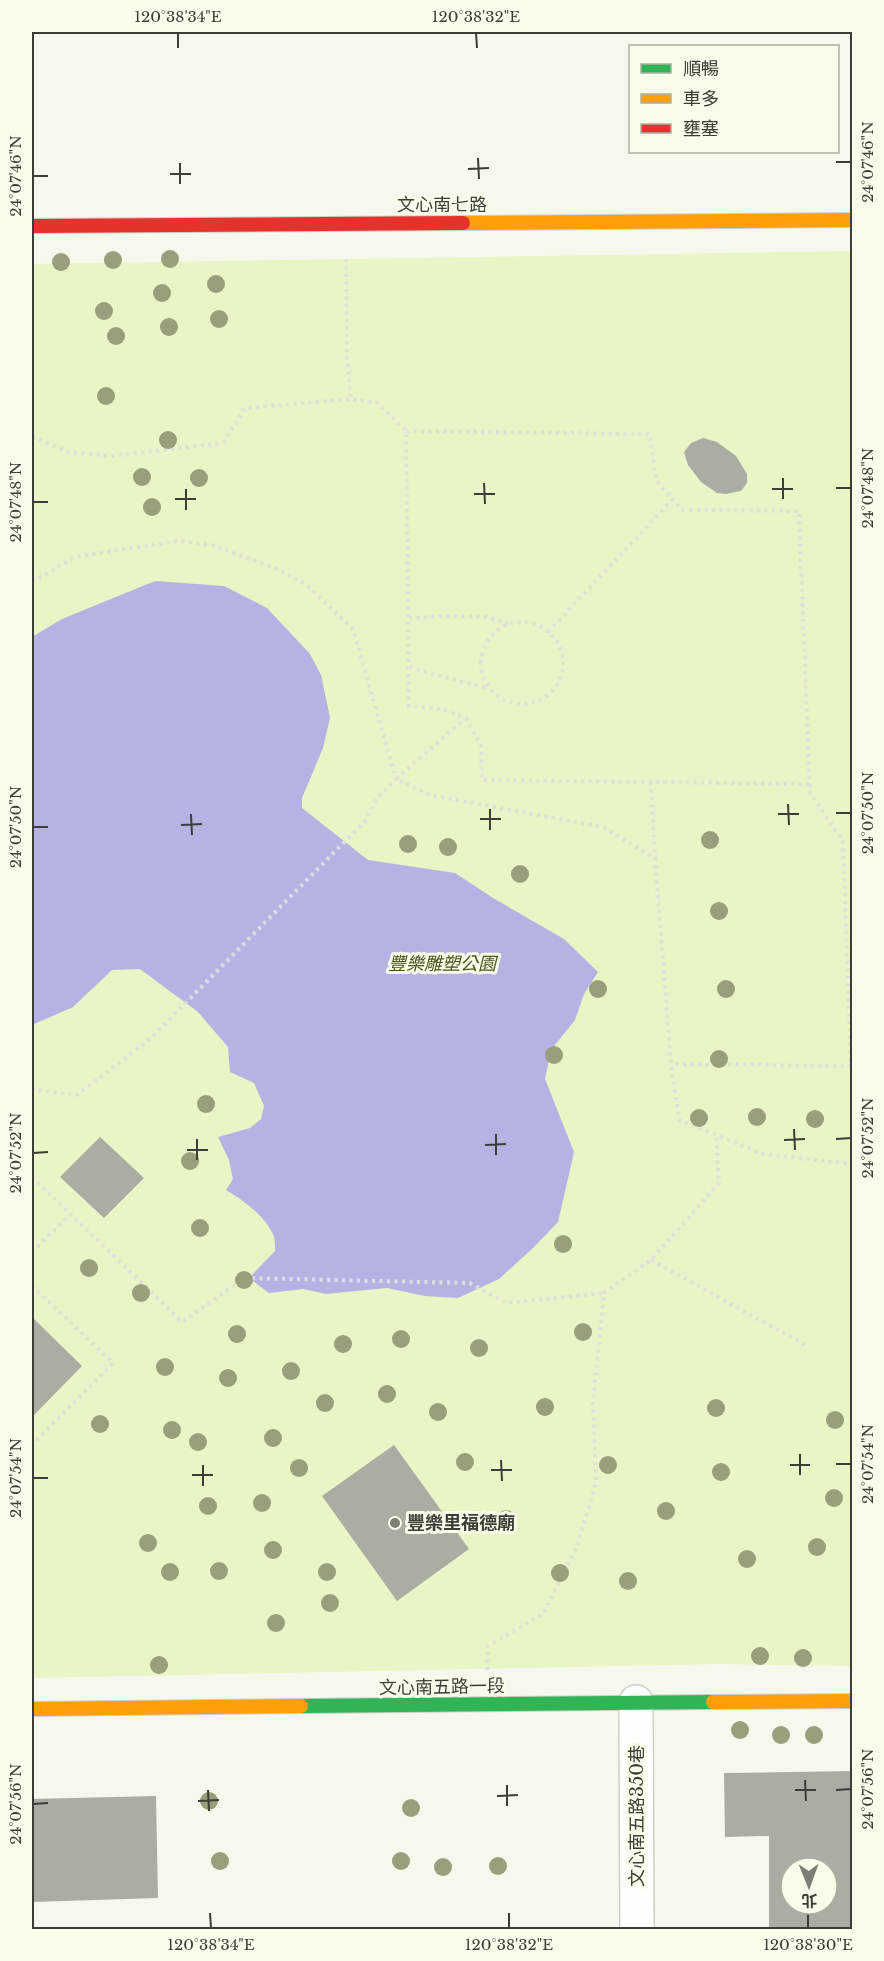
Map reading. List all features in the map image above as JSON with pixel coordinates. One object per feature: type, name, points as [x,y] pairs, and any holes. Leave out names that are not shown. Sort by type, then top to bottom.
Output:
[{"type":"street","name":"文心南七路","points":[[32,226],[852,220]]},
{"type":"street","name":"文心南五路一段","points":[[32,1709],[852,1701]]},
{"type":"street","name":"文心南五路350巷","points":[[636,1702],[637,1929]]},
{"type":"path","points":[[346,223],[347,356],[351,399]]},
{"type":"path","points":[[32,436],[69,452],[111,456],[223,443],[245,408],[351,399],[378,403],[406,431],[409,706],[441,709],[466,718],[481,747],[482,780],[809,784]]},
{"type":"path","points":[[406,431],[650,434],[656,480],[682,510],[799,511],[809,784],[810,793],[843,841],[851,1066],[671,1064]]},
{"type":"path","points":[[548,632],[672,500]]},
{"type":"path","points":[[32,582],[75,557],[177,541],[212,545],[279,570],[305,584],[353,629],[396,779],[429,795],[603,827],[655,858]]},
{"type":"path","points":[[409,618],[486,617],[510,624]]},
{"type":"path","points":[[529,623],[542,627],[560,648],[563,662],[556,688],[546,697],[534,703],[522,705],[508,703],[488,688],[482,676],[480,663],[483,649],[490,637],[510,624],[529,623]]},
{"type":"path","points":[[410,666],[421,671],[488,688]]},
{"type":"path","points":[[32,1090],[77,1095],[151,1038],[364,822],[375,801],[396,779],[466,718]]},
{"type":"path","points":[[651,782],[671,1064],[679,1120],[763,1154],[852,1164]]},
{"type":"path","points":[[32,1177],[182,1322],[245,1278],[470,1283],[506,1303],[604,1293],[651,1260],[719,1184],[716,1134]]},
{"type":"path","points":[[32,1252],[70,1215]]},
{"type":"path","points":[[651,1260],[807,1346]]},
{"type":"path","points":[[32,1286],[112,1363],[32,1445]]},
{"type":"path","points":[[486,1704],[488,1646],[543,1614],[576,1546],[596,1483],[593,1401],[604,1293]]},
{"type":"green space","name":"豐樂雕塑公園","points":[[852,251],[852,1666],[719,1664],[32,1678],[32,264]]},
{"type":"water","points":[[155,581],[224,586],[267,608],[310,654],[321,675],[330,718],[323,748],[302,798],[302,808],[368,860],[455,873],[564,939],[598,972],[584,994],[575,1020],[551,1050],[545,1079],[574,1152],[558,1222],[499,1279],[458,1298],[425,1296],[387,1288],[326,1294],[303,1289],[269,1293],[249,1278],[275,1251],[274,1237],[260,1216],[226,1190],[233,1179],[229,1160],[218,1137],[250,1128],[261,1119],[264,1106],[254,1083],[230,1072],[228,1047],[198,1012],[140,969],[112,970],[73,1007],[32,1025],[32,637],[62,619]]},
{"type":"building","points":[[703,438],[717,442],[736,456],[747,474],[747,483],[741,491],[717,493],[701,482],[688,465],[684,452],[691,443]]},
{"type":"building","points":[[100,1137],[144,1178],[104,1218],[60,1177]]},
{"type":"building","points":[[32,1317],[82,1366],[32,1417]]},
{"type":"building","name":"豐樂里福德廟","points":[[394,1445],[469,1549],[397,1601],[322,1496]]},
{"type":"building","points":[[852,1771],[852,1929],[769,1929],[769,1836],[725,1837],[724,1773]]},
{"type":"building","points":[[156,1796],[158,1898],[32,1902],[32,1799]]},
{"type":"traffic: fast","points":[[301,1706],[713,1702]]},
{"type":"traffic: slow","points":[[463,223],[852,220]]},
{"type":"traffic: slow","points":[[713,1702],[852,1701]]},
{"type":"traffic: slow","points":[[32,1709],[301,1706]]},
{"type":"traffic: jam","points":[[32,226],[463,223]]},
{"type":"place","name":"豐樂里福德廟","points":[[395,1523]]}]
